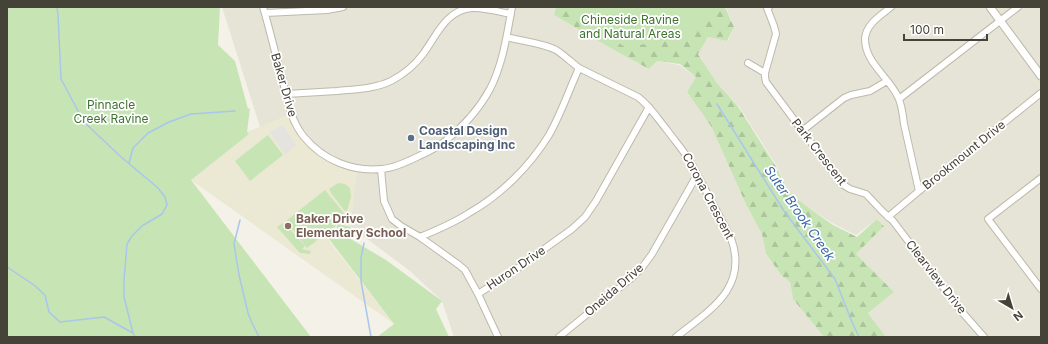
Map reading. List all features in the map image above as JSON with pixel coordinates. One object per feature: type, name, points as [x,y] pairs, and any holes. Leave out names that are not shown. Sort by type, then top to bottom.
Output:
[{"type":"street","points":[[264,10],[327,10],[343,7]]},
{"type":"street","name":"Baker Drive","points":[[264,10],[292,114],[298,128],[305,138],[330,159],[347,166],[381,169],[412,160],[436,148],[462,127],[480,104],[498,70],[507,37],[512,7]]},
{"type":"street","points":[[748,63],[765,73],[776,34],[767,8],[769,7]]},
{"type":"street","points":[[891,7],[873,21],[868,29],[866,43],[872,61],[899,99],[919,191]]},
{"type":"street","points":[[990,7],[1041,76]]},
{"type":"street","points":[[899,99],[1018,7]]},
{"type":"street","points":[[286,94],[364,89],[383,84],[400,76],[415,63],[444,23],[455,13],[473,8],[511,14]]},
{"type":"street","name":"Corona Crescent","points":[[507,37],[552,48],[561,53],[579,68],[635,95],[649,107],[686,154],[731,238],[735,249],[736,267],[732,281],[720,300],[714,307],[676,337]]},
{"type":"street","points":[[420,237],[461,218],[480,206],[503,189],[521,171],[549,134],[579,68]]},
{"type":"street","name":"Park Crescent","points":[[765,73],[764,77],[766,82],[842,184],[850,189],[866,194],[888,217]]},
{"type":"street","points":[[802,131],[844,98],[870,91],[887,81]]},
{"type":"street","name":"Brookmount Drive","points":[[888,217],[1041,94]]},
{"type":"street","name":"Huron Drive","points":[[381,169],[384,201],[392,219],[420,237],[465,270],[478,294],[515,270],[572,229],[585,217],[596,201],[649,107]]},
{"type":"street","name":"Oneida Drive","points":[[559,337],[641,269],[652,254],[697,175]]},
{"type":"street","points":[[1041,178],[988,219],[1041,289]]},
{"type":"street","name":"Clearview Drive","points":[[888,217],[984,337]]},
{"type":"street","points":[[478,294],[498,337]]},
{"type":"shaded area","points":[[222,7],[556,7],[554,15],[649,69],[657,61],[679,65],[696,77],[687,92],[711,126],[746,203],[762,234],[766,255],[782,276],[790,282],[793,299],[824,337],[454,337],[442,301],[410,271],[350,226],[357,168],[344,164],[313,145],[292,114],[260,127]]},
{"type":"shaded area","points":[[726,7],[1041,7],[1041,337],[886,337],[868,313],[894,292],[856,254],[884,225],[877,219],[856,235],[834,224],[809,208],[790,193],[775,163],[738,105],[717,83],[698,53],[708,37],[728,41],[734,27]]},
{"type":"shaded area","name":"Baker Drive Elementary School","points":[[292,114],[294,120],[320,152],[357,168],[350,227],[338,226],[329,241],[394,324],[191,180],[247,132]]},
{"type":"shaded area","points":[[281,125],[296,145],[285,155],[270,132]]},
{"type":"green space","name":"Pinnacle Creek Ravine","points":[[7,7],[220,7],[218,45],[235,61],[248,109],[250,108],[247,132],[249,134],[191,180],[311,337],[7,337]]},
{"type":"green space","points":[[556,7],[725,7],[734,27],[727,41],[708,37],[698,54],[717,83],[737,105],[775,165],[790,193],[833,225],[857,237],[877,219],[884,226],[856,254],[894,292],[868,313],[886,337],[824,337],[793,299],[790,282],[782,276],[766,254],[762,234],[746,204],[711,126],[687,92],[696,77],[680,64],[657,61],[649,69],[554,15]]},
{"type":"green space","name":"Chineside Ravine and Natural Areas","points":[[564,7],[719,7],[680,39],[625,47]]},
{"type":"green space","points":[[268,135],[283,155],[250,181],[235,161]]},
{"type":"green space","points":[[338,183],[345,184],[350,188],[351,197],[347,211],[344,210],[329,189]]},
{"type":"green space","points":[[325,190],[347,217],[307,248],[286,221]]},
{"type":"green space","points":[[283,223],[287,229],[289,228],[305,246],[302,249],[311,251],[310,254],[300,253],[277,227]]},
{"type":"green space","points":[[338,224],[351,227],[349,238],[386,260],[442,301],[436,309],[449,337],[377,337],[394,324],[329,239],[335,233]]},
{"type":"waterway","points":[[57,7],[61,79],[84,122],[120,156],[158,188],[165,197],[167,205],[162,214],[142,226],[132,236],[127,244],[124,297],[135,337]]},
{"type":"waterway","name":"Suter Brook Creek","points":[[717,104],[784,211],[835,279],[859,337]]},
{"type":"waterway","points":[[129,163],[133,148],[148,133],[169,122],[191,114],[235,111]]},
{"type":"waterway","points":[[240,220],[234,244],[239,275],[248,313],[259,337]]},
{"type":"waterway","points":[[364,243],[361,258],[361,281],[371,337]]},
{"type":"waterway","points":[[7,267],[34,285],[45,295],[49,312],[60,322],[104,317],[133,333]]},
{"type":"place","name":"Coastal Design Landscaping Inc","points":[[411,138]]},
{"type":"place","name":"Baker Drive Elementary School","points":[[288,226]]}]
